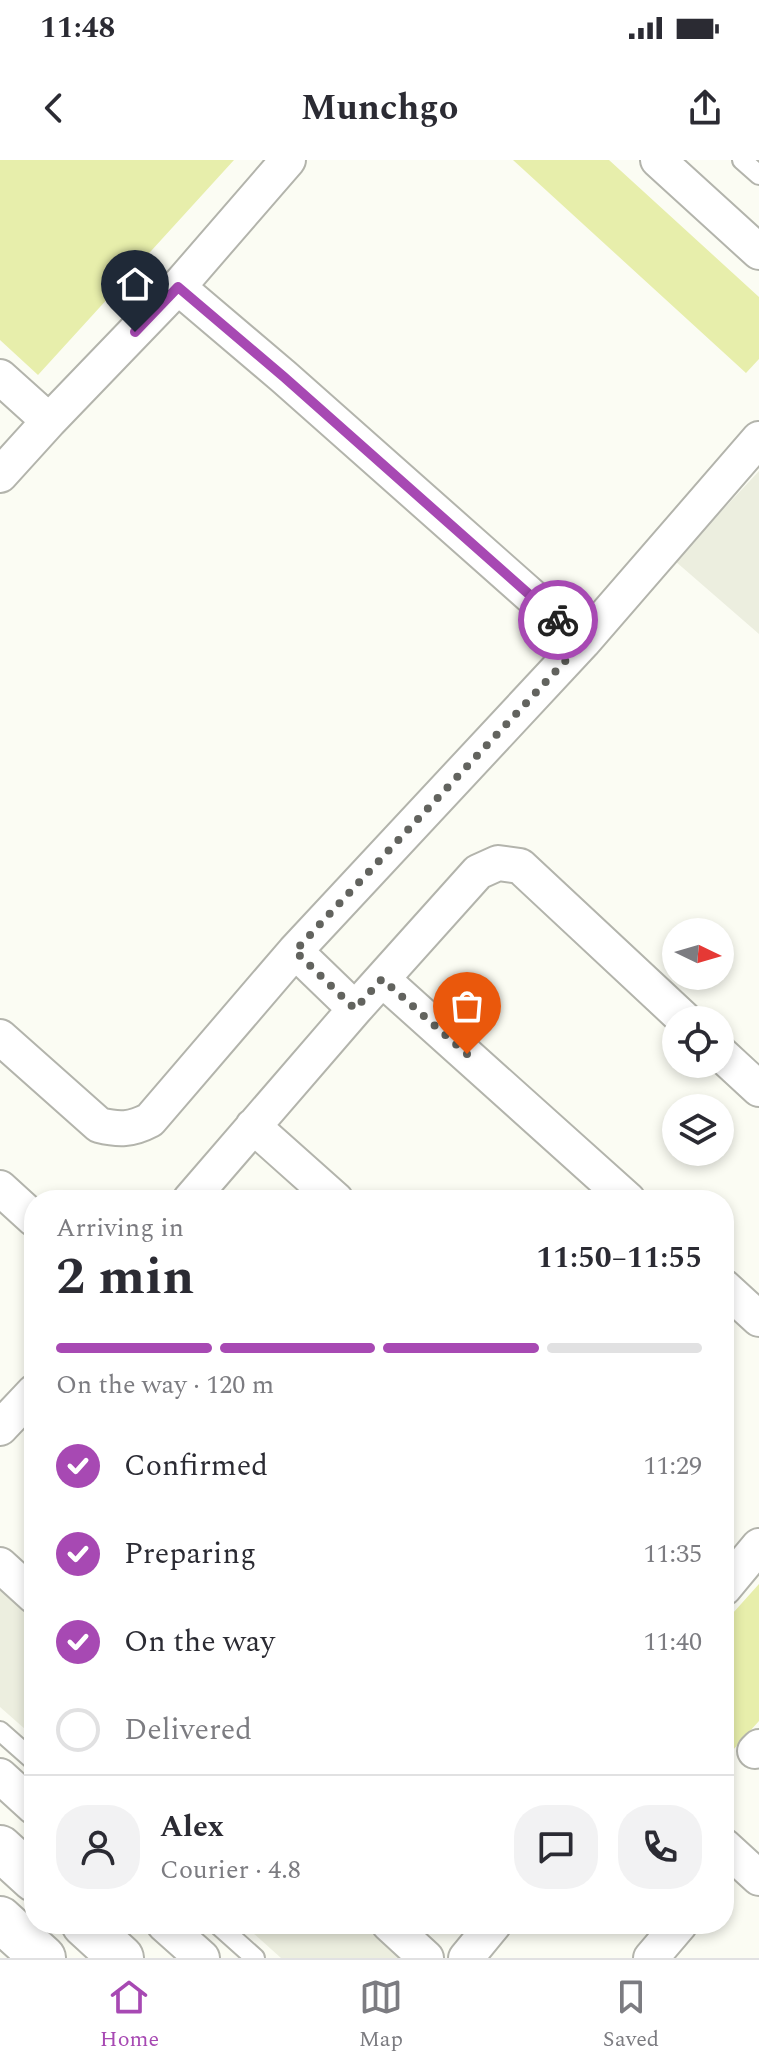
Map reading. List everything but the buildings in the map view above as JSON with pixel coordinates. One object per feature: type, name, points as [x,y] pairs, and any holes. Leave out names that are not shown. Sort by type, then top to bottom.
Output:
[{"type":"street","points":[[0,475],[178,287],[288,160]]},
{"type":"street","points":[[658,160],[759,252]]},
{"type":"street","points":[[178,287],[583,642]]},
{"type":"street","points":[[0,377],[49,421]]},
{"type":"street","points":[[0,1037],[99,1125],[120,1130],[135,1128],[150,1120],[295,951],[583,642],[759,439]]},
{"type":"street","points":[[199,1190],[478,872],[498,863],[520,866],[670,1006]]},
{"type":"street","points":[[295,951],[355,1009]]},
{"type":"street","points":[[382,979],[617,1190]]},
{"type":"street","points":[[734,1066],[759,1089]]},
{"type":"street","points":[[253,1126],[325,1190]]},
{"type":"street","points":[[734,1296],[759,1319]]},
{"type":"street","points":[[0,1428],[24,1403]]},
{"type":"street","points":[[0,1565],[24,1586]]},
{"type":"street","points":[[0,1776],[24,1798]]},
{"type":"street","points":[[0,1848],[24,1870]]},
{"type":"street","points":[[0,1919],[43,1958]]},
{"type":"street","points":[[95,1934],[121,1958]]},
{"type":"street","points":[[175,1934],[202,1958]]},
{"type":"street","points":[[400,1934],[426,1958]]},
{"type":"street","points":[[466,1958],[486,1934]]},
{"type":"street","points":[[651,1958],[671,1934]]},
{"type":"lane","points":[[742,160],[759,175]]},
{"type":"lane","points":[[0,1731],[24,1752]]},
{"type":"lane","points":[[228,1934],[255,1958]]},
{"type":"shaded area","points":[[759,471],[759,634],[675,561]]},
{"type":"shaded area","points":[[0,1581],[24,1603],[24,1728],[0,1707]]},
{"type":"shaded area","points":[[254,1934],[386,1934],[412,1958],[281,1958]]},
{"type":"green space","points":[[0,160],[234,160],[38,375],[0,340]]},
{"type":"green space","points":[[513,160],[609,160],[759,297],[759,359],[746,373]]},
{"type":"green space","points":[[759,1584],[759,1721],[734,1749],[734,1612]]},
{"type":"way so far","points":[[467,1054],[382,979],[355,1009],[295,951],[583,642],[558,620]]},
{"type":"route","points":[[135,332],[178,287],[558,620]]}]
